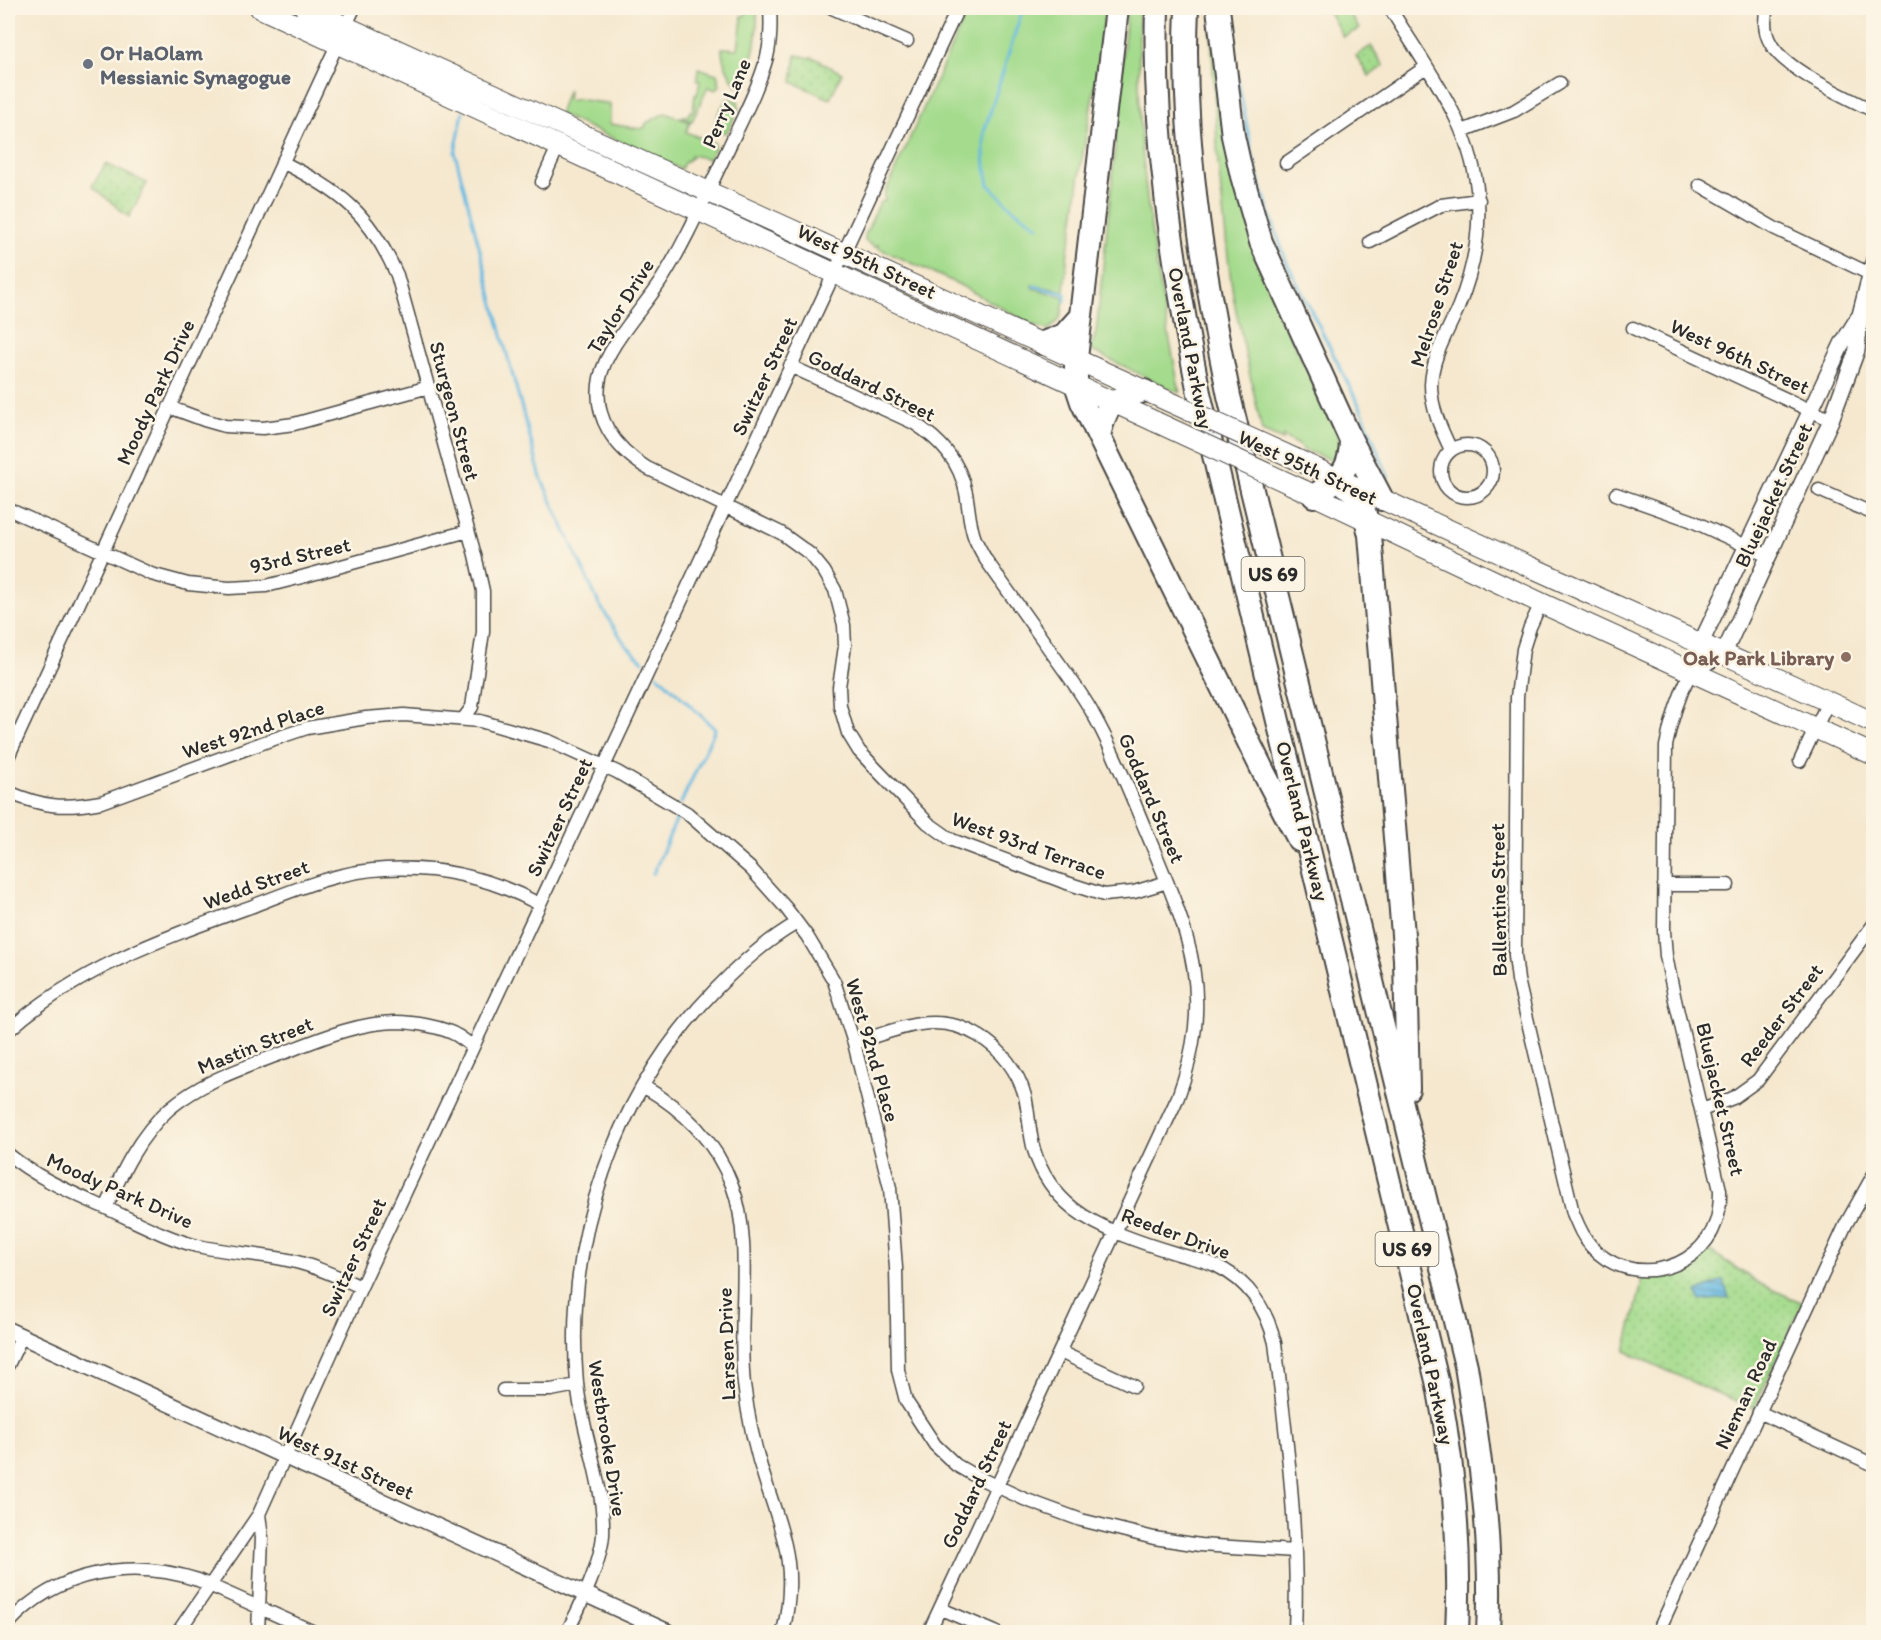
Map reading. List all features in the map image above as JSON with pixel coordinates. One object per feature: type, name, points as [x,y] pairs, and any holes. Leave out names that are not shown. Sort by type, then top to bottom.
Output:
[{"type":"highway","points":[[1117,8],[1076,358],[1076,384],[1082,402],[1264,773],[1316,871]]},
{"type":"highway","name":"Overland Parkway","points":[[1157,8],[1156,46],[1162,168],[1179,297],[1199,393],[1424,1321],[1447,1433],[1458,1560],[1457,1632]]},
{"type":"highway","name":"Overland Parkway","points":[[1187,8],[1188,107],[1192,164],[1197,217],[1217,337],[1232,408],[1466,1366],[1486,1527],[1490,1595],[1488,1632]]},
{"type":"highway","points":[[1218,8],[1233,136],[1261,242],[1351,440],[1382,499]]},
{"type":"highway","points":[[1043,343],[1064,335],[1081,316]]},
{"type":"highway","points":[[1099,435],[1105,413],[1113,402],[1127,395],[1146,391]]},
{"type":"highway","points":[[1309,493],[1338,479],[1346,468],[1351,453],[1351,440]]},
{"type":"highway","points":[[1338,479],[1361,498],[1369,522],[1405,958],[1409,1132]]},
{"type":"main road","name":"West 95th Street","points":[[260,8],[341,35],[703,201],[844,253],[1874,723]]},
{"type":"main road","name":"West 95th Street","points":[[305,8],[341,35]]},
{"type":"main road","name":"West 95th Street","points":[[703,201],[835,273],[1541,603],[1874,755]]},
{"type":"street","name":"Moody Park Drive","points":[[8,757],[354,8]]},
{"type":"street","name":"Perry Lane","points":[[703,201],[763,70],[770,42],[770,8]]},
{"type":"street","points":[[832,8],[907,41]]},
{"type":"street","name":"Switzer Street","points":[[178,1632],[259,1514],[361,1287],[958,8]]},
{"type":"street","name":"Melrose Street","points":[[1390,8],[1454,110],[1472,160],[1479,200],[1478,233],[1473,263],[1465,290],[1438,351],[1431,387],[1433,406],[1439,425],[1451,450]]},
{"type":"street","points":[[1767,8],[1766,31],[1770,44],[1779,56],[1835,92],[1874,111]]},
{"type":"street","points":[[1286,163],[1426,67]]},
{"type":"street","points":[[1462,131],[1514,111],[1560,83]]},
{"type":"street","points":[[542,182],[562,137]]},
{"type":"street","name":"Sturgeon Street","points":[[282,162],[320,182],[354,208],[376,233],[397,274],[483,591],[484,617],[472,707],[464,718]]},
{"type":"street","points":[[1700,185],[1774,228],[1872,267]]},
{"type":"street","points":[[1370,242],[1441,205],[1479,200]]},
{"type":"street","name":"Taylor Drive","points":[[703,201],[663,277],[605,362],[600,379],[599,395],[608,430],[617,445],[631,458],[725,507]]},
{"type":"street","name":"Bluejacket Street","points":[[1724,653],[1831,420],[1857,350],[1860,315],[1872,267]]},
{"type":"street","name":"Bluejacket Street","points":[[1635,1270],[1650,1271],[1666,1268],[1694,1254],[1706,1242],[1717,1221],[1720,1205],[1720,1190],[1666,956],[1664,885],[1666,746],[1675,707],[1701,643],[1842,344],[1860,315]]},
{"type":"street","name":"West 96th Street","points":[[1633,328],[1831,420]]},
{"type":"street","name":"Goddard Street","points":[[790,366],[914,423],[943,445],[954,460],[962,476],[975,541],[1092,712],[1167,882],[1184,926],[1193,960],[1196,1011],[1194,1041],[1178,1097],[929,1632]]},
{"type":"street","points":[[169,407],[225,426],[263,428],[294,424],[429,387]]},
{"type":"street","points":[[1467,444],[1482,449],[1488,455],[1494,471],[1489,486],[1483,492],[1475,496],[1457,495],[1443,483],[1441,465],[1451,450],[1467,444]]},
{"type":"street","points":[[1819,490],[1874,514]]},
{"type":"street","points":[[1616,494],[1690,520],[1768,556]]},
{"type":"street","name":"West 93rd Terrace","points":[[725,507],[794,541],[810,554],[830,580],[841,608],[844,625],[845,646],[840,697],[842,717],[848,733],[859,751],[874,768],[937,831],[952,840],[1061,882],[1104,895],[1134,892],[1167,882]]},
{"type":"street","name":"93rd Street","points":[[8,509],[164,579],[228,588],[266,586],[468,531]]},
{"type":"street","name":"Ballentine Street","points":[[1541,603],[1523,649],[1517,697],[1515,955],[1518,980],[1580,1230],[1591,1246],[1604,1258],[1619,1266],[1635,1270]]},
{"type":"street","points":[[1691,671],[1724,653]]},
{"type":"street","points":[[1800,760],[1828,702]]},
{"type":"street","name":"West 92nd Place","points":[[8,792],[44,804],[74,807],[101,802],[307,728],[366,718],[404,715],[464,718],[497,725],[549,741],[604,766],[687,813],[751,869],[797,923],[834,981],[854,1043],[891,1188],[896,1268],[896,1344],[902,1390],[912,1412],[940,1451],[963,1469],[997,1486],[1082,1520],[1154,1538],[1209,1546],[1295,1551]]},
{"type":"street","name":"Wedd Street","points":[[8,1031],[55,995],[126,955],[320,881],[349,873],[417,868],[443,871],[495,884],[539,904]]},
{"type":"street","points":[[1664,885],[1728,885]]},
{"type":"street","name":"Westbrooke Drive","points":[[567,1632],[598,1558],[603,1536],[599,1492],[585,1433],[577,1385],[575,1320],[579,1269],[595,1194],[616,1137],[631,1105],[662,1055],[703,1002],[736,969],[785,929],[797,923]]},
{"type":"street","name":"Reeder Street","points":[[1702,1110],[1744,1092],[1758,1080],[1874,924]]},
{"type":"street","name":"Mastin Street","points":[[106,1208],[135,1149],[152,1127],[182,1099],[208,1082],[324,1038],[374,1024],[397,1022],[422,1025],[457,1035],[473,1047]]},
{"type":"street","name":"Reeder Drive","points":[[854,1043],[902,1027],[930,1022],[955,1025],[981,1037],[1005,1058],[1019,1080],[1034,1151],[1040,1167],[1064,1201],[1083,1216],[1163,1250],[1217,1266],[1247,1286],[1264,1311],[1275,1343],[1292,1497],[1295,1632]]},
{"type":"street","name":"Larsen Drive","points":[[643,1086],[683,1113],[712,1145],[722,1162],[740,1209],[743,1250],[741,1341],[744,1385],[760,1464],[786,1545],[790,1588],[783,1632]]},
{"type":"street","name":"Moody Park Drive","points":[[8,1154],[25,1168],[48,1181],[167,1236],[194,1245],[308,1265],[361,1287]]},
{"type":"street","name":"Nieman Road","points":[[1658,1632],[1846,1224],[1874,1174]]},
{"type":"street","name":"West 91st Street","points":[[8,1330],[668,1632]]},
{"type":"street","points":[[8,1365],[22,1336]]},
{"type":"street","points":[[1060,1352],[1134,1386]]},
{"type":"street","points":[[503,1390],[551,1390],[577,1385]]},
{"type":"street","points":[[1759,1412],[1874,1465]]},
{"type":"street","points":[[258,1632],[262,1538],[259,1514]]},
{"type":"street","points":[[8,1624],[33,1602],[56,1587],[79,1577],[129,1568],[153,1569],[179,1574],[210,1585],[314,1632]]},
{"type":"street","points":[[941,1609],[996,1632]]},
{"type":"green space","points":[[969,8],[1106,8],[1068,249],[1064,291],[1032,285],[1033,288],[1064,297],[1061,316],[1056,324],[1047,330],[1031,324],[958,284],[878,248],[878,245],[875,247],[865,241],[865,235],[880,202],[885,201],[884,195]]},
{"type":"green space","points":[[1127,8],[1139,8],[1140,114],[1145,180],[1168,332],[1180,393],[1090,350],[1096,333]]},
{"type":"green space","points":[[1327,8],[1347,8],[1359,29],[1343,37]]},
{"type":"green space","points":[[748,10],[757,11],[757,31],[752,60],[741,88],[727,70],[722,48],[738,49],[741,16],[744,16]]},
{"type":"green space","points":[[1211,28],[1257,258],[1286,327],[1337,430],[1341,463],[1301,449],[1283,436],[1283,440],[1262,431],[1234,301],[1229,266],[1218,163]]},
{"type":"green space","points":[[1371,46],[1384,66],[1369,76],[1356,56]]},
{"type":"green space","points":[[796,55],[821,60],[822,63],[842,73],[830,99],[792,82]]},
{"type":"green space","points":[[698,68],[717,74],[720,85],[716,90],[708,87],[692,121],[681,117],[693,111],[700,81],[697,80]]},
{"type":"green space","points":[[567,91],[569,91],[567,99],[570,101],[576,99],[610,104],[610,124],[641,129],[646,123],[665,113],[690,122],[686,132],[714,143],[714,149],[709,159],[691,155],[692,157],[684,163],[681,169],[559,114]]},
{"type":"green space","points":[[726,100],[738,101],[739,108],[727,132],[718,133],[715,125],[717,116]]},
{"type":"green space","points":[[106,164],[147,183],[129,217],[92,186]]},
{"type":"green space","points":[[1710,1251],[1762,1285],[1803,1303],[1754,1408],[1625,1351],[1643,1279],[1653,1279],[1679,1272]]},
{"type":"water","points":[[1724,1280],[1729,1298],[1700,1301],[1697,1292]]},
{"type":"waterway","points":[[1023,8],[984,132],[984,158],[989,185],[1012,208],[1038,226]]},
{"type":"waterway","points":[[1237,76],[1256,173],[1286,261],[1361,409],[1388,477]]},
{"type":"waterway","points":[[463,112],[455,153],[541,478],[599,604],[625,644],[643,661]]},
{"type":"waterway","points":[[1034,286],[1065,294],[1065,301]]},
{"type":"waterway","points":[[657,674],[715,729],[681,803]]},
{"type":"waterway","points":[[653,874],[677,818]]},
{"type":"place","name":"Or HaOlam Messianic Synagogue","points":[[88,64]]},
{"type":"place","name":"Oak Park Library","points":[[1846,657]]}]
